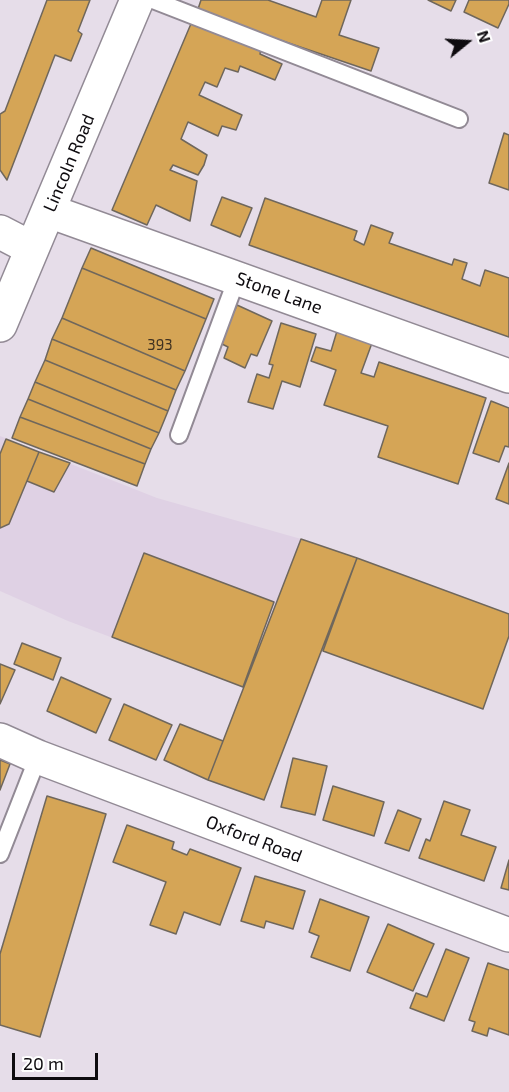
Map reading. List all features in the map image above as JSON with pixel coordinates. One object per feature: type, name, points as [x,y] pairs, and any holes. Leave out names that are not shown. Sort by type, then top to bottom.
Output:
[{"type":"street","name":"Lincoln Road","points":[[0,325],[137,0]]},
{"type":"street","name":"Stone Lane","points":[[49,211],[509,376]]},
{"type":"street","points":[[0,232],[31,248]]},
{"type":"street","name":"Oxford Road","points":[[0,740],[38,758],[509,935]]},
{"type":"lane","points":[[153,0],[459,119]]},
{"type":"lane","points":[[179,435],[237,278]]},
{"type":"lane","points":[[0,854],[38,758]]},
{"type":"shaded area","points":[[0,436],[157,498],[301,539],[509,614],[509,636],[483,709],[323,651],[264,800],[208,780],[243,687],[68,621],[0,591]]},
{"type":"building","points":[[47,0],[90,0],[78,31],[82,34],[71,61],[55,55],[7,180],[0,170],[0,114],[5,111]]},
{"type":"building","points":[[201,0],[268,0],[316,17],[322,0],[351,0],[339,35],[379,48],[371,71],[197,12]]},
{"type":"building","points":[[428,0],[456,0],[451,11]]},
{"type":"building","points":[[469,0],[509,0],[498,28],[464,12]]},
{"type":"building","points":[[193,19],[261,48],[260,54],[282,64],[275,80],[240,66],[238,72],[225,68],[217,87],[205,82],[199,95],[242,115],[236,130],[222,126],[218,136],[188,122],[181,139],[207,155],[204,165],[198,175],[173,165],[170,170],[197,181],[190,221],[156,205],[147,225],[112,210]]},
{"type":"building","points":[[504,133],[509,135],[509,190],[489,183]]},
{"type":"building","points":[[222,197],[252,208],[240,237],[211,225]]},
{"type":"building","points":[[265,198],[357,231],[354,240],[364,245],[371,225],[393,233],[389,243],[452,265],[454,259],[467,263],[462,279],[480,286],[485,270],[509,278],[509,337],[249,245]]},
{"type":"building","points":[[91,248],[214,299],[206,319],[82,268]]},
{"type":"building","points":[[82,268],[206,319],[185,371],[62,318]]},
{"type":"building","points":[[237,305],[272,321],[257,356],[251,354],[245,368],[224,358],[228,347],[220,343]]},
{"type":"building","points":[[62,318],[185,371],[176,390],[52,339]]},
{"type":"building","points":[[281,323],[316,334],[300,387],[282,381],[273,409],[248,402],[257,374],[269,378],[273,365],[269,364]]},
{"type":"building","points":[[337,331],[372,343],[361,373],[374,377],[379,362],[486,398],[458,484],[378,457],[388,426],[324,405],[336,370],[311,361],[316,347],[331,351]]},
{"type":"building","points":[[52,339],[176,390],[168,411],[45,360]]},
{"type":"building","points":[[45,360],[168,411],[159,433],[35,382]]},
{"type":"building","points":[[35,382],[159,433],[151,449],[28,399]]},
{"type":"building","points":[[28,399],[151,449],[145,464],[20,417]]},
{"type":"building","points":[[491,401],[509,408],[509,447],[505,446],[499,462],[473,453]]},
{"type":"building","points":[[20,417],[145,464],[137,486],[12,438]]},
{"type":"building","points":[[6,439],[39,452],[9,524],[0,528],[0,454]]},
{"type":"building","points":[[39,452],[70,463],[54,492],[27,481]]},
{"type":"building","points":[[509,463],[509,504],[496,499]]},
{"type":"building","points":[[301,539],[357,558],[264,800],[208,780]]},
{"type":"building","points":[[144,553],[274,602],[243,687],[112,637]]},
{"type":"building","points":[[357,558],[509,614],[509,636],[483,709],[323,651]]},
{"type":"building","points":[[22,643],[61,658],[53,680],[14,664]]},
{"type":"building","points":[[0,664],[15,670],[0,704]]},
{"type":"building","points":[[61,677],[111,699],[96,733],[47,711]]},
{"type":"building","points":[[124,704],[172,725],[156,760],[109,740]]},
{"type":"building","points":[[180,724],[223,741],[208,780],[164,760]]},
{"type":"building","points":[[293,758],[327,766],[315,815],[281,807]]},
{"type":"building","points":[[0,760],[10,764],[0,790]]},
{"type":"building","points":[[333,786],[384,802],[374,836],[323,820]]},
{"type":"building","points":[[47,796],[106,814],[40,1037],[0,1025],[0,954]]},
{"type":"building","points":[[444,801],[470,810],[461,835],[496,847],[484,881],[419,858],[426,839],[430,841]]},
{"type":"building","points":[[398,810],[421,819],[409,851],[385,843]]},
{"type":"building","points":[[127,825],[174,842],[172,849],[187,855],[190,849],[241,868],[220,925],[184,912],[176,934],[150,925],[166,882],[113,862]]},
{"type":"building","points":[[509,860],[509,890],[501,888]]},
{"type":"building","points":[[255,876],[305,891],[293,929],[266,921],[264,928],[241,921]]},
{"type":"building","points":[[320,899],[369,917],[350,971],[311,957],[319,936],[309,932]]},
{"type":"building","points":[[388,924],[434,944],[413,991],[367,972]]},
{"type":"building","points":[[446,949],[469,958],[444,1021],[410,1008],[416,993],[427,997]]},
{"type":"building","points":[[488,963],[509,970],[509,1035],[489,1028],[487,1036],[472,1031],[475,1022],[469,1020]]}]
